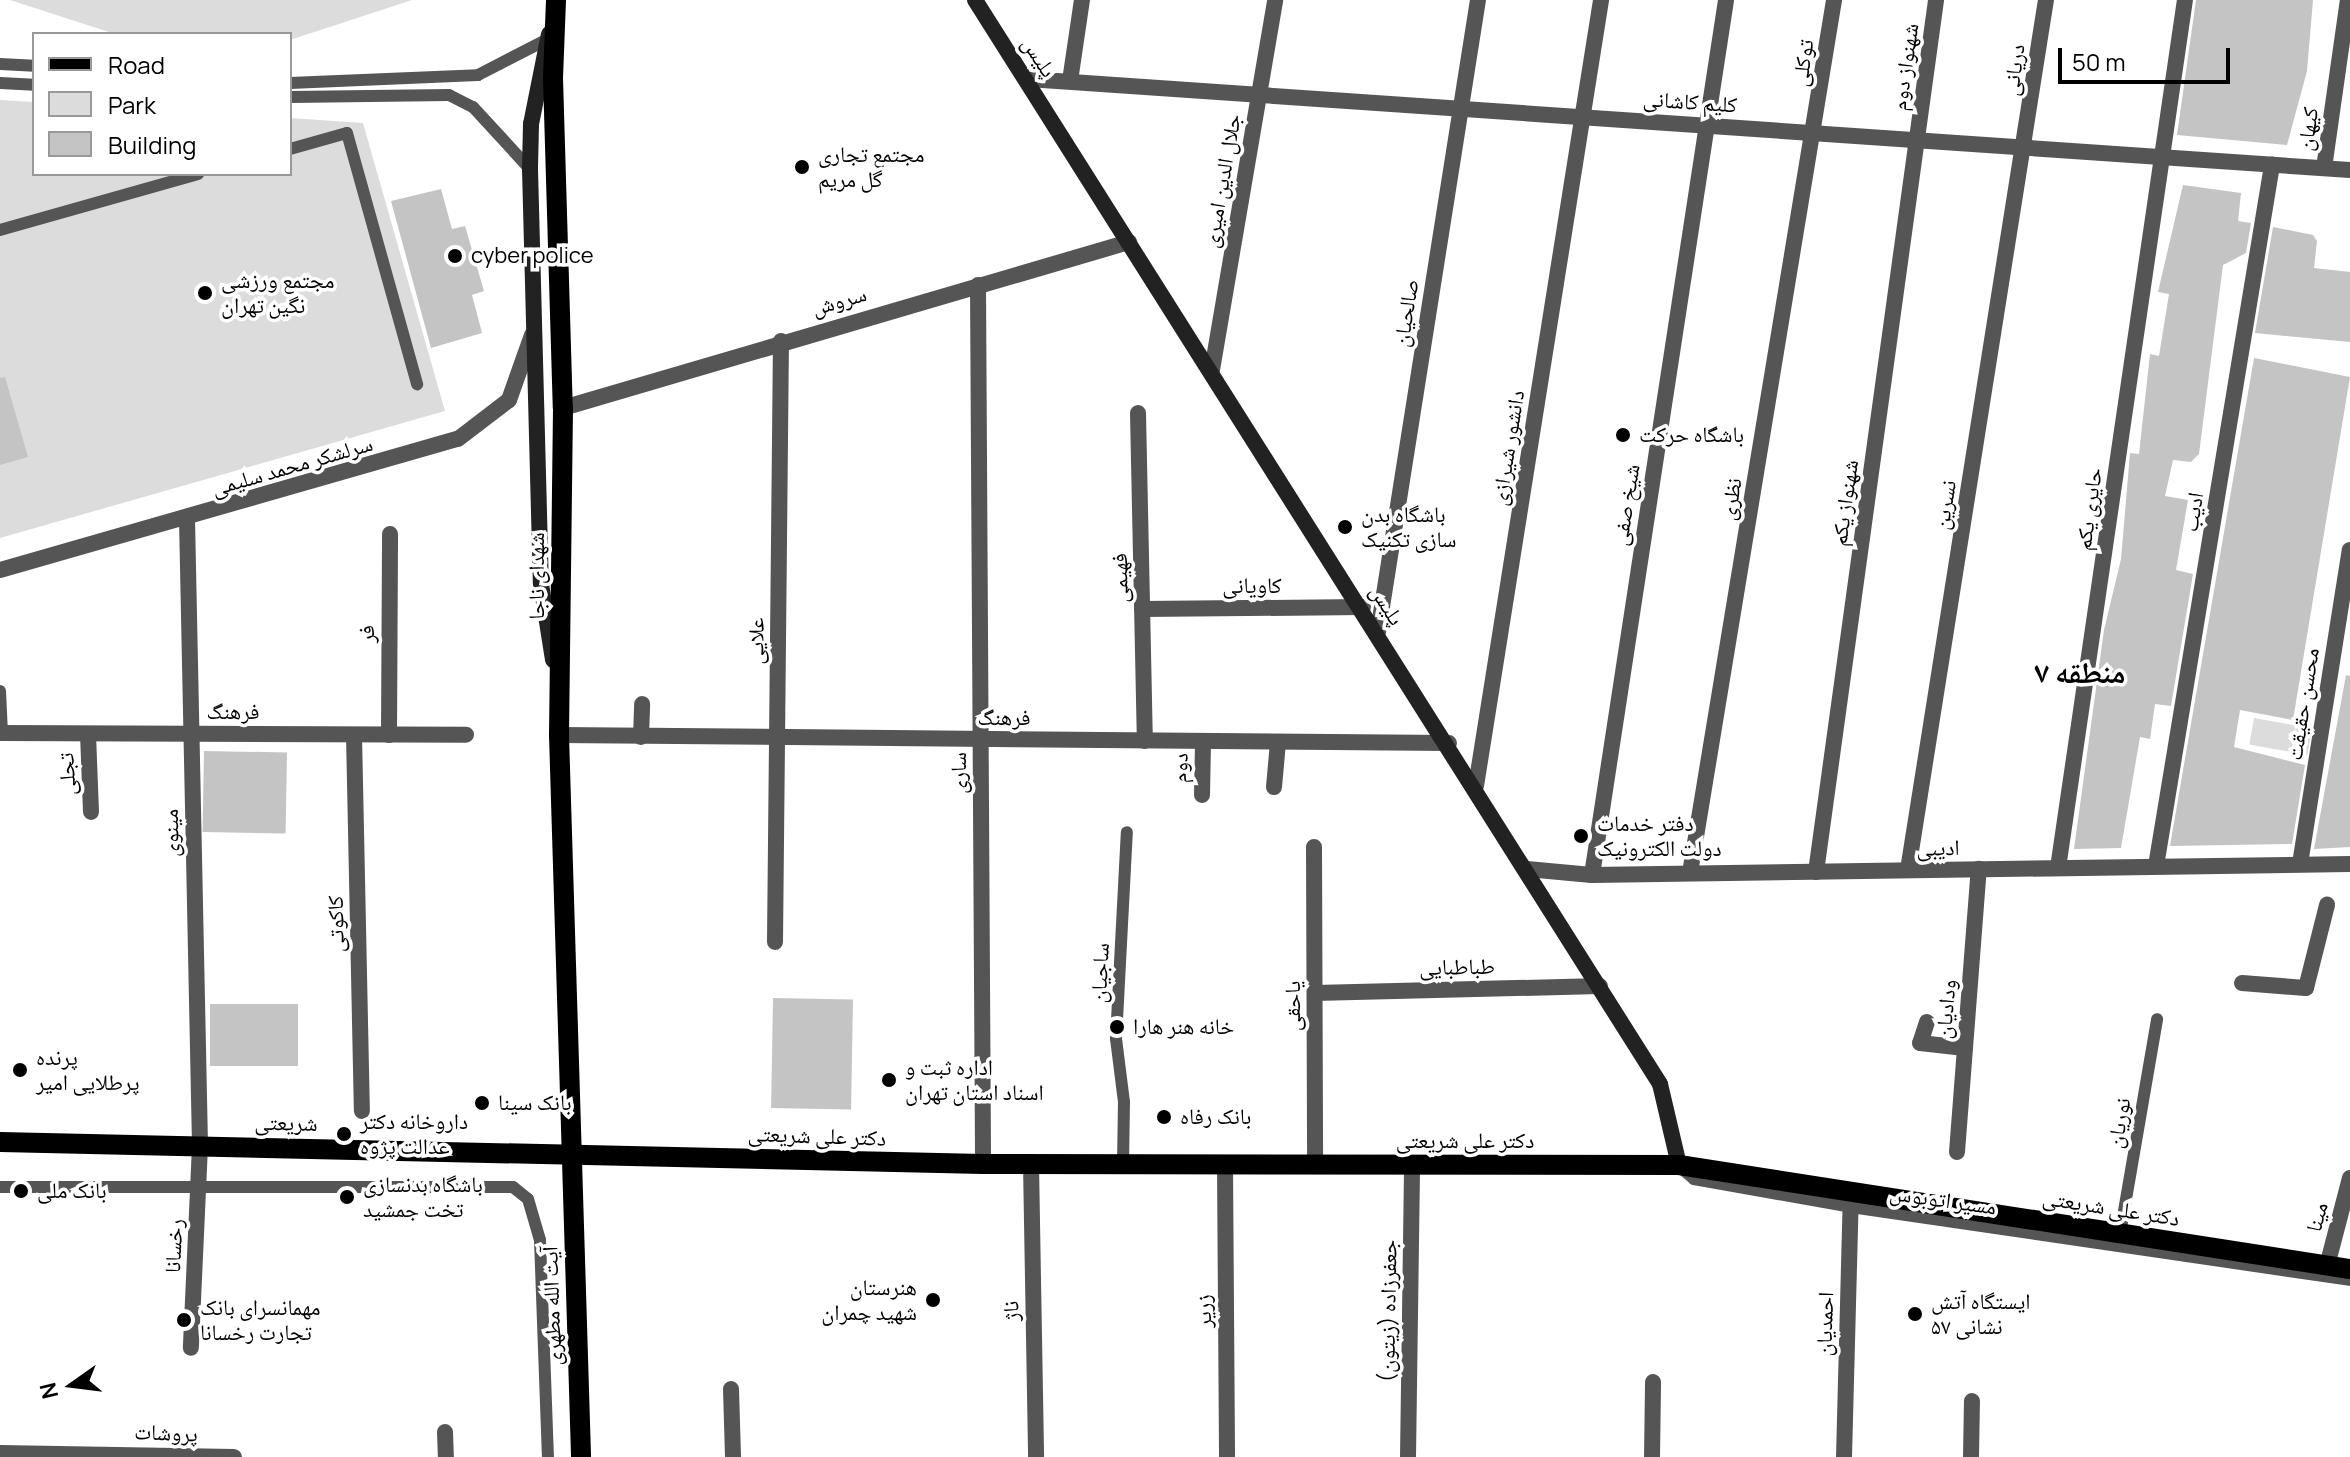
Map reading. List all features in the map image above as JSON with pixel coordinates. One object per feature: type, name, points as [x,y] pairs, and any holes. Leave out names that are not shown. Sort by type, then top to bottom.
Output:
[{"type":"main road","name":"پلیس","points":[[975,0],[1449,743],[1660,1084],[1679,1165]]},
{"type":"main road","points":[[555,5],[531,124],[530,169],[541,584],[560,701]]},
{"type":"main road","name":"شهدای ناجا","points":[[555,5],[563,408],[559,735],[571,1153]]},
{"type":"main road","name":"شریعتی","points":[[0,1142],[571,1153]]},
{"type":"main road","name":"دکتر علی شریعتی","points":[[571,1153],[983,1164],[1679,1165],[1851,1199],[2120,1234],[2350,1269]]},
{"type":"main road","name":"آیت الله مطهری","points":[[571,1153],[581,1457]]},
{"type":"street","points":[[1070,81],[1082,0]]},
{"type":"street","name":"جلال الدین امیری","points":[[1212,370],[1275,0]]},
{"type":"street","name":"صالحیان","points":[[1378,632],[1478,0]]},
{"type":"street","name":"دانشور شیرازی","points":[[1476,786],[1601,0]]},
{"type":"street","name":"شیخ صفی","points":[[1592,875],[1726,0]]},
{"type":"street","name":"توکلی","points":[[1815,132],[1834,0]]},
{"type":"street","name":"شهنواز دوم","points":[[1917,139],[1936,0]]},
{"type":"street","name":"دریانی","points":[[2025,147],[2046,0]]},
{"type":"street","name":"حایری یکم","points":[[2058,868],[2185,0]]},
{"type":"street","name":"کیهان","points":[[2324,168],[2348,0]]},
{"type":"street","name":"کلیم کاشانی","points":[[1028,79],[2350,170]]},
{"type":"street","name":"نظری","points":[[1690,873],[1815,132]]},
{"type":"street","name":"شهنواز یکم","points":[[1816,872],[1917,139]]},
{"type":"street","name":"نسرین","points":[[1908,870],[2025,147]]},
{"type":"street","name":"ادیب","points":[[2156,866],[2272,165]]},
{"type":"street","name":"سروش","points":[[563,408],[781,341],[1129,242]]},
{"type":"street","name":"ساری","points":[[978,285],[983,1164]]},
{"type":"street","name":"سرلشکر محمد سلیمی","points":[[0,570],[458,439],[509,400],[521,378],[534,328]]},
{"type":"street","name":"علایی","points":[[775,942],[781,341]]},
{"type":"street","name":"فهیمی","points":[[1138,413],[1145,741]]},
{"type":"street","name":"مینوی","points":[[187,519],[200,1146]]},
{"type":"street","name":"فر","points":[[389,735],[390,534]]},
{"type":"street","name":"محسن حقیقت","points":[[2300,864],[2350,550]]},
{"type":"street","name":"کاویانی","points":[[1142,609],[1363,607]]},
{"type":"street","points":[[641,737],[642,704]]},
{"type":"street","name":"فرهنگ","points":[[1,733],[466,735]]},
{"type":"street","name":"تجلی","points":[[88,734],[91,812]]},
{"type":"street","name":"کاکوتی","points":[[354,735],[362,1111]]},
{"type":"street","name":"فرهنگ","points":[[559,735],[1449,743]]},
{"type":"street","name":"دوم","points":[[1202,795],[1203,741]]},
{"type":"street","points":[[1274,787],[1278,742]]},
{"type":"street","name":"یاحقی","points":[[1314,847],[1315,1165]]},
{"type":"street","name":"ادیبی","points":[[1527,869],[1592,875],[2350,864]]},
{"type":"street","name":"ودادیان","points":[[1957,1152],[1979,869]]},
{"type":"street","points":[[2242,983],[2306,988],[2327,905]]},
{"type":"street","name":"طباطبایی","points":[[1315,993],[1600,986]]},
{"type":"street","points":[[1927,1022],[1920,1043],[1965,1048]]},
{"type":"street","name":"رخسانا","points":[[191,1348],[200,1146]]},
{"type":"street","name":"ناژ","points":[[1031,1164],[1036,1457]]},
{"type":"street","name":"زریر","points":[[1225,1165],[1227,1457]]},
{"type":"street","name":"جعفرزاده (زیتون)","points":[[1408,1457],[1412,1165]]},
{"type":"street","name":"مینا","points":[[2327,1266],[2350,1178]]},
{"type":"street","name":"احمدیان","points":[[1844,1457],[1851,1199]]},
{"type":"street","points":[[1652,1457],[1653,1382]]},
{"type":"street","points":[[731,1389],[733,1457]]},
{"type":"street","points":[[1971,1457],[1972,1401]]},
{"type":"street","points":[[445,1432],[446,1457]]},
{"type":"street","name":"پروشات","points":[[0,1453],[234,1457]]},
{"type":"lane","points":[[292,83],[478,75],[548,39]]},
{"type":"lane","points":[[0,64],[32,66]]},
{"type":"lane","points":[[0,83],[32,85]]},
{"type":"lane","points":[[292,97],[449,95],[473,107],[530,169]]},
{"type":"lane","points":[[292,148],[347,133],[417,384]]},
{"type":"lane","points":[[0,230],[191,176]]},
{"type":"lane","points":[[0,691],[1,733]]},
{"type":"lane","name":"ساجیان","points":[[1123,1165],[1124,1102],[1116,1039],[1127,832]]},
{"type":"lane","name":"نوریان","points":[[2120,1234],[2157,1019]]},
{"type":"lane","points":[[0,1187],[501,1186],[522,1192],[540,1240],[548,1457]]},
{"type":"lane","name":"مسیر اتوبوس","points":[[1851,1199],[2350,1280]]},
{"type":"green space","points":[[10,0],[412,0],[292,39],[292,32],[109,32]]},
{"type":"green space","name":"مجتمع ورزشی نگین تهران","points":[[0,100],[32,102],[32,176],[292,176],[292,118],[363,123],[445,411],[0,538]]},
{"type":"green space","points":[[2254,718],[2312,728],[2307,755],[2249,745]]},
{"type":"building","points":[[2196,0],[2313,0],[2307,71],[2287,145],[2177,135]]},
{"type":"building","points":[[2183,185],[2241,193],[2238,221],[2251,223],[2246,253],[2223,265],[2199,454],[2191,462],[2173,460],[2165,496],[2188,500],[2176,570],[2193,574],[2171,706],[2155,704],[2150,739],[2140,737],[2121,848],[2074,849],[2104,630],[2121,559],[2130,453],[2139,454],[2150,354],[2159,356],[2169,294],[2158,292]]},
{"type":"building","points":[[441,189],[452,229],[465,226],[484,291],[472,295],[482,333],[431,348],[391,201]]},
{"type":"building","points":[[2273,227],[2313,235],[2317,241],[2314,268],[2350,272],[2350,342],[2255,333]]},
{"type":"building","points":[[2254,358],[2350,377],[2293,720],[2240,710],[2234,747],[2305,765],[2292,844],[2170,846]]},
{"type":"building","points":[[5,377],[28,457],[0,465],[0,378]]},
{"type":"building","points":[[2346,675],[2350,676],[2350,847],[2314,849]]},
{"type":"building","points":[[204,751],[287,752],[286,833],[203,832]]},
{"type":"building","points":[[773,998],[853,999],[851,1109],[771,1108]]},
{"type":"building","points":[[210,1004],[298,1004],[298,1066],[210,1066]]},
{"type":"place","name":"مجتمع تجاری گل مریم","points":[[802,167]]},
{"type":"place","name":"cyber police","points":[[455,256]]},
{"type":"place","name":"مجتمع ورزشی نگین تهران","points":[[205,293]]},
{"type":"place","name":"باشگاه حرکت","points":[[1623,435]]},
{"type":"place","name":"باشگاه بدن سازی تکنیک","points":[[1345,527]]},
{"type":"place","name":"دفتر خدمات دولت الکترونیک","points":[[1581,836]]},
{"type":"place","name":"خانه هنر هارا","points":[[1117,1027]]},
{"type":"place","name":"پرنده پرطلایی امیر","points":[[20,1070]]},
{"type":"place","name":"اداره ثبت و اسناد استان تهران","points":[[889,1080]]},
{"type":"place","name":"بانک سینا","points":[[482,1103]]},
{"type":"place","name":"بانک رفاه","points":[[1164,1117]]},
{"type":"place","name":"داروخانه دکتر عدالت پژوه","points":[[344,1134]]},
{"type":"place","name":"بانک ملی","points":[[21,1191]]},
{"type":"place","name":"باشگاه بدنسازى تخت جمشيد","points":[[347,1197]]},
{"type":"place","name":"هنرستان شهید چمران","points":[[933,1300]]},
{"type":"place","name":"ایستگاه آتش نشانی ۵۷","points":[[1915,1314]]},
{"type":"place","name":"مهمانسرای بانک تجارت رخسانا","points":[[184,1320]]},
{"type":"district","name":"منطقه ۷","points":[[2080,672]]}]
